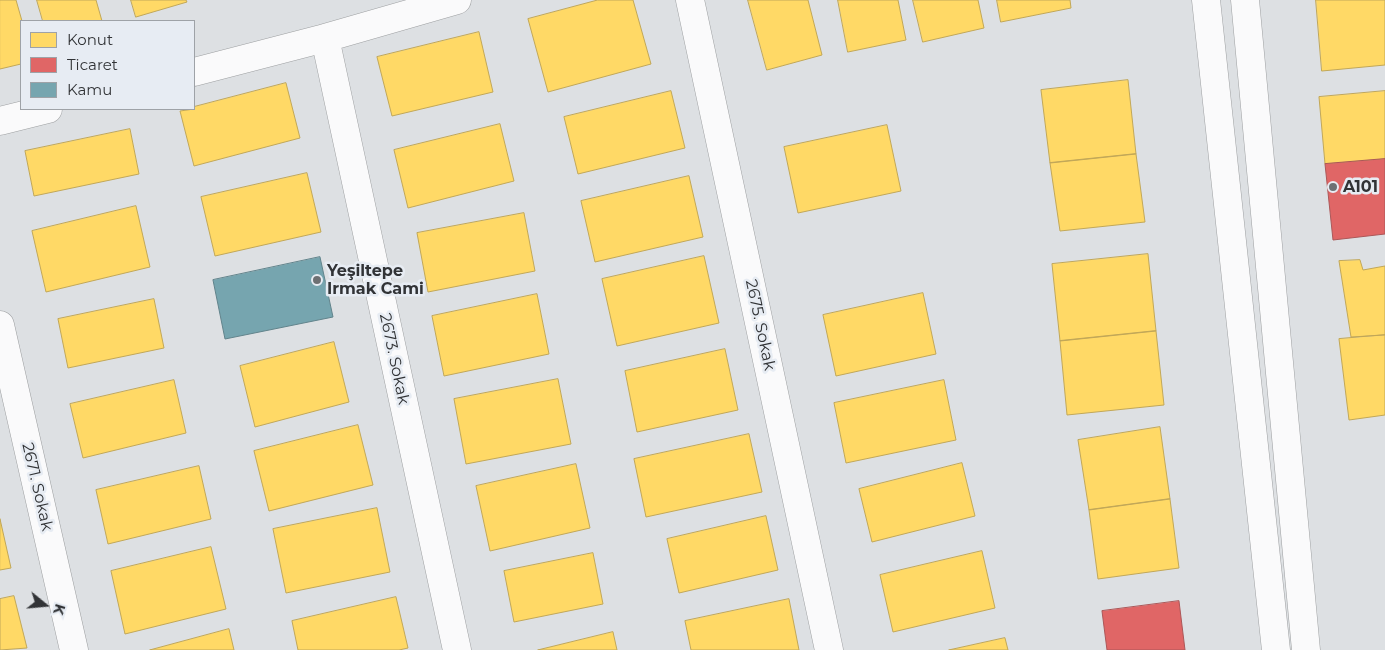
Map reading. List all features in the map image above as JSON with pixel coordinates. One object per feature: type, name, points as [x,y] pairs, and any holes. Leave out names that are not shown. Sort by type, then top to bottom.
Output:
[{"type":"street","points":[[195,72],[325,38],[457,0]]},
{"type":"street","name":"2675. Sokak","points":[[690,0],[829,650]]},
{"type":"street","points":[[1206,0],[1276,650]]},
{"type":"street","points":[[1245,0],[1306,650]]},
{"type":"street","name":"2673. Sokak","points":[[325,38],[457,650]]},
{"type":"street","points":[[0,121],[44,110]]},
{"type":"street","name":"2671. Sokak","points":[[0,325],[74,650]]},
{"type":"building: Konut","points":[[0,0],[16,0],[22,20],[20,20],[20,64],[0,69]]},
{"type":"building: Konut","points":[[37,0],[96,0],[102,20],[43,20]]},
{"type":"building: Konut","points":[[131,0],[186,0],[187,2],[136,17]]},
{"type":"building: Konut","points":[[598,0],[633,0],[651,64],[548,92],[528,19]]},
{"type":"building: Konut","points":[[748,0],[808,0],[822,55],[767,70]]},
{"type":"building: Konut","points":[[838,0],[898,0],[906,40],[848,52]]},
{"type":"building: Konut","points":[[913,0],[978,0],[984,28],[923,42]]},
{"type":"building: Konut","points":[[997,0],[1070,0],[1071,8],[1001,22]]},
{"type":"building: Konut","points":[[1316,0],[1385,0],[1385,65],[1322,71]]},
{"type":"building: Konut","points":[[479,32],[493,92],[392,116],[377,57]]},
{"type":"building: Konut","points":[[1128,80],[1136,154],[1050,163],[1041,90]]},
{"type":"building: Konut","points":[[286,83],[300,138],[194,166],[180,111],[195,110],[195,107]]},
{"type":"building: Konut","points":[[671,91],[685,148],[578,174],[564,117]]},
{"type":"building: Konut","points":[[1385,91],[1385,159],[1325,164],[1319,97]]},
{"type":"building: Konut","points":[[500,124],[514,181],[408,208],[394,150]]},
{"type":"building: Konut","points":[[887,125],[901,191],[798,213],[784,147]]},
{"type":"building: Konut","points":[[130,129],[139,174],[34,196],[25,151]]},
{"type":"building: Konut","points":[[1136,154],[1145,222],[1060,231],[1050,163]]},
{"type":"building: Konut","points":[[307,173],[321,232],[215,256],[201,197]]},
{"type":"building: Konut","points":[[689,176],[703,237],[595,262],[581,201]]},
{"type":"building: Konut","points":[[136,206],[150,267],[46,292],[32,231]]},
{"type":"building: Konut","points":[[524,213],[535,271],[428,292],[417,233]]},
{"type":"building: Konut","points":[[1148,254],[1156,331],[1060,341],[1052,264]]},
{"type":"building: Konut","points":[[704,256],[719,323],[617,346],[602,279]]},
{"type":"building: Konut","points":[[1360,260],[1363,270],[1385,266],[1385,335],[1351,337],[1339,261]]},
{"type":"building: Konut","points":[[923,293],[936,354],[836,376],[823,315]]},
{"type":"building: Konut","points":[[537,294],[549,354],[444,376],[432,316]]},
{"type":"building: Konut","points":[[154,299],[164,348],[68,368],[58,319]]},
{"type":"building: Konut","points":[[1156,331],[1164,405],[1067,415],[1060,341]]},
{"type":"building: Konut","points":[[1385,335],[1385,415],[1349,420],[1339,339]]},
{"type":"building: Konut","points":[[334,342],[349,402],[255,427],[240,366]]},
{"type":"building: Konut","points":[[725,349],[738,410],[637,432],[625,371]]},
{"type":"building: Konut","points":[[558,379],[571,444],[466,464],[454,399]]},
{"type":"building: Konut","points":[[174,380],[186,433],[83,458],[70,404]]},
{"type":"building: Konut","points":[[944,380],[956,440],[846,463],[834,403]]},
{"type":"building: Konut","points":[[358,425],[373,485],[269,511],[254,451]]},
{"type":"building: Konut","points":[[1160,427],[1170,499],[1089,510],[1078,440]]},
{"type":"building: Konut","points":[[749,434],[762,492],[646,517],[634,459]]},
{"type":"building: Konut","points":[[962,463],[975,516],[872,542],[859,489]]},
{"type":"building: Konut","points":[[576,464],[590,528],[490,551],[476,486]]},
{"type":"building: Konut","points":[[199,466],[211,519],[108,544],[96,490]]},
{"type":"building: Konut","points":[[1170,499],[1179,568],[1098,579],[1089,510]]},
{"type":"building: Konut","points":[[377,508],[390,572],[286,593],[273,529]]},
{"type":"building: Konut","points":[[766,516],[778,570],[679,593],[667,539]]},
{"type":"building: Konut","points":[[0,519],[11,568],[0,570]]},
{"type":"building: Konut","points":[[211,547],[226,609],[125,634],[111,571]]},
{"type":"building: Konut","points":[[982,551],[995,608],[893,632],[880,575]]},
{"type":"building: Konut","points":[[593,553],[603,604],[514,622],[504,571]]},
{"type":"building: Konut","points":[[14,596],[27,648],[0,650],[0,599]]},
{"type":"building: Konut","points":[[396,597],[408,648],[399,650],[298,650],[292,621]]},
{"type":"building: Konut","points":[[789,599],[799,650],[691,650],[685,621]]},
{"type":"building: Konut","points":[[229,629],[234,650],[150,650]]},
{"type":"building: Konut","points":[[613,632],[617,650],[538,650]]},
{"type":"building: Konut","points":[[1005,638],[1008,650],[949,650]]},
{"type":"building: Ticaret","points":[[1385,159],[1385,234],[1333,240],[1325,164]]},
{"type":"building: Ticaret","points":[[1179,601],[1185,650],[1107,650],[1102,611]]},
{"type":"building: Kamu","points":[[320,257],[333,317],[225,339],[213,280]]},
{"type":"place","name":"A101","points":[[1333,187]]},
{"type":"place","name":"Yeşiltepe Irmak Cami","points":[[317,280]]}]
